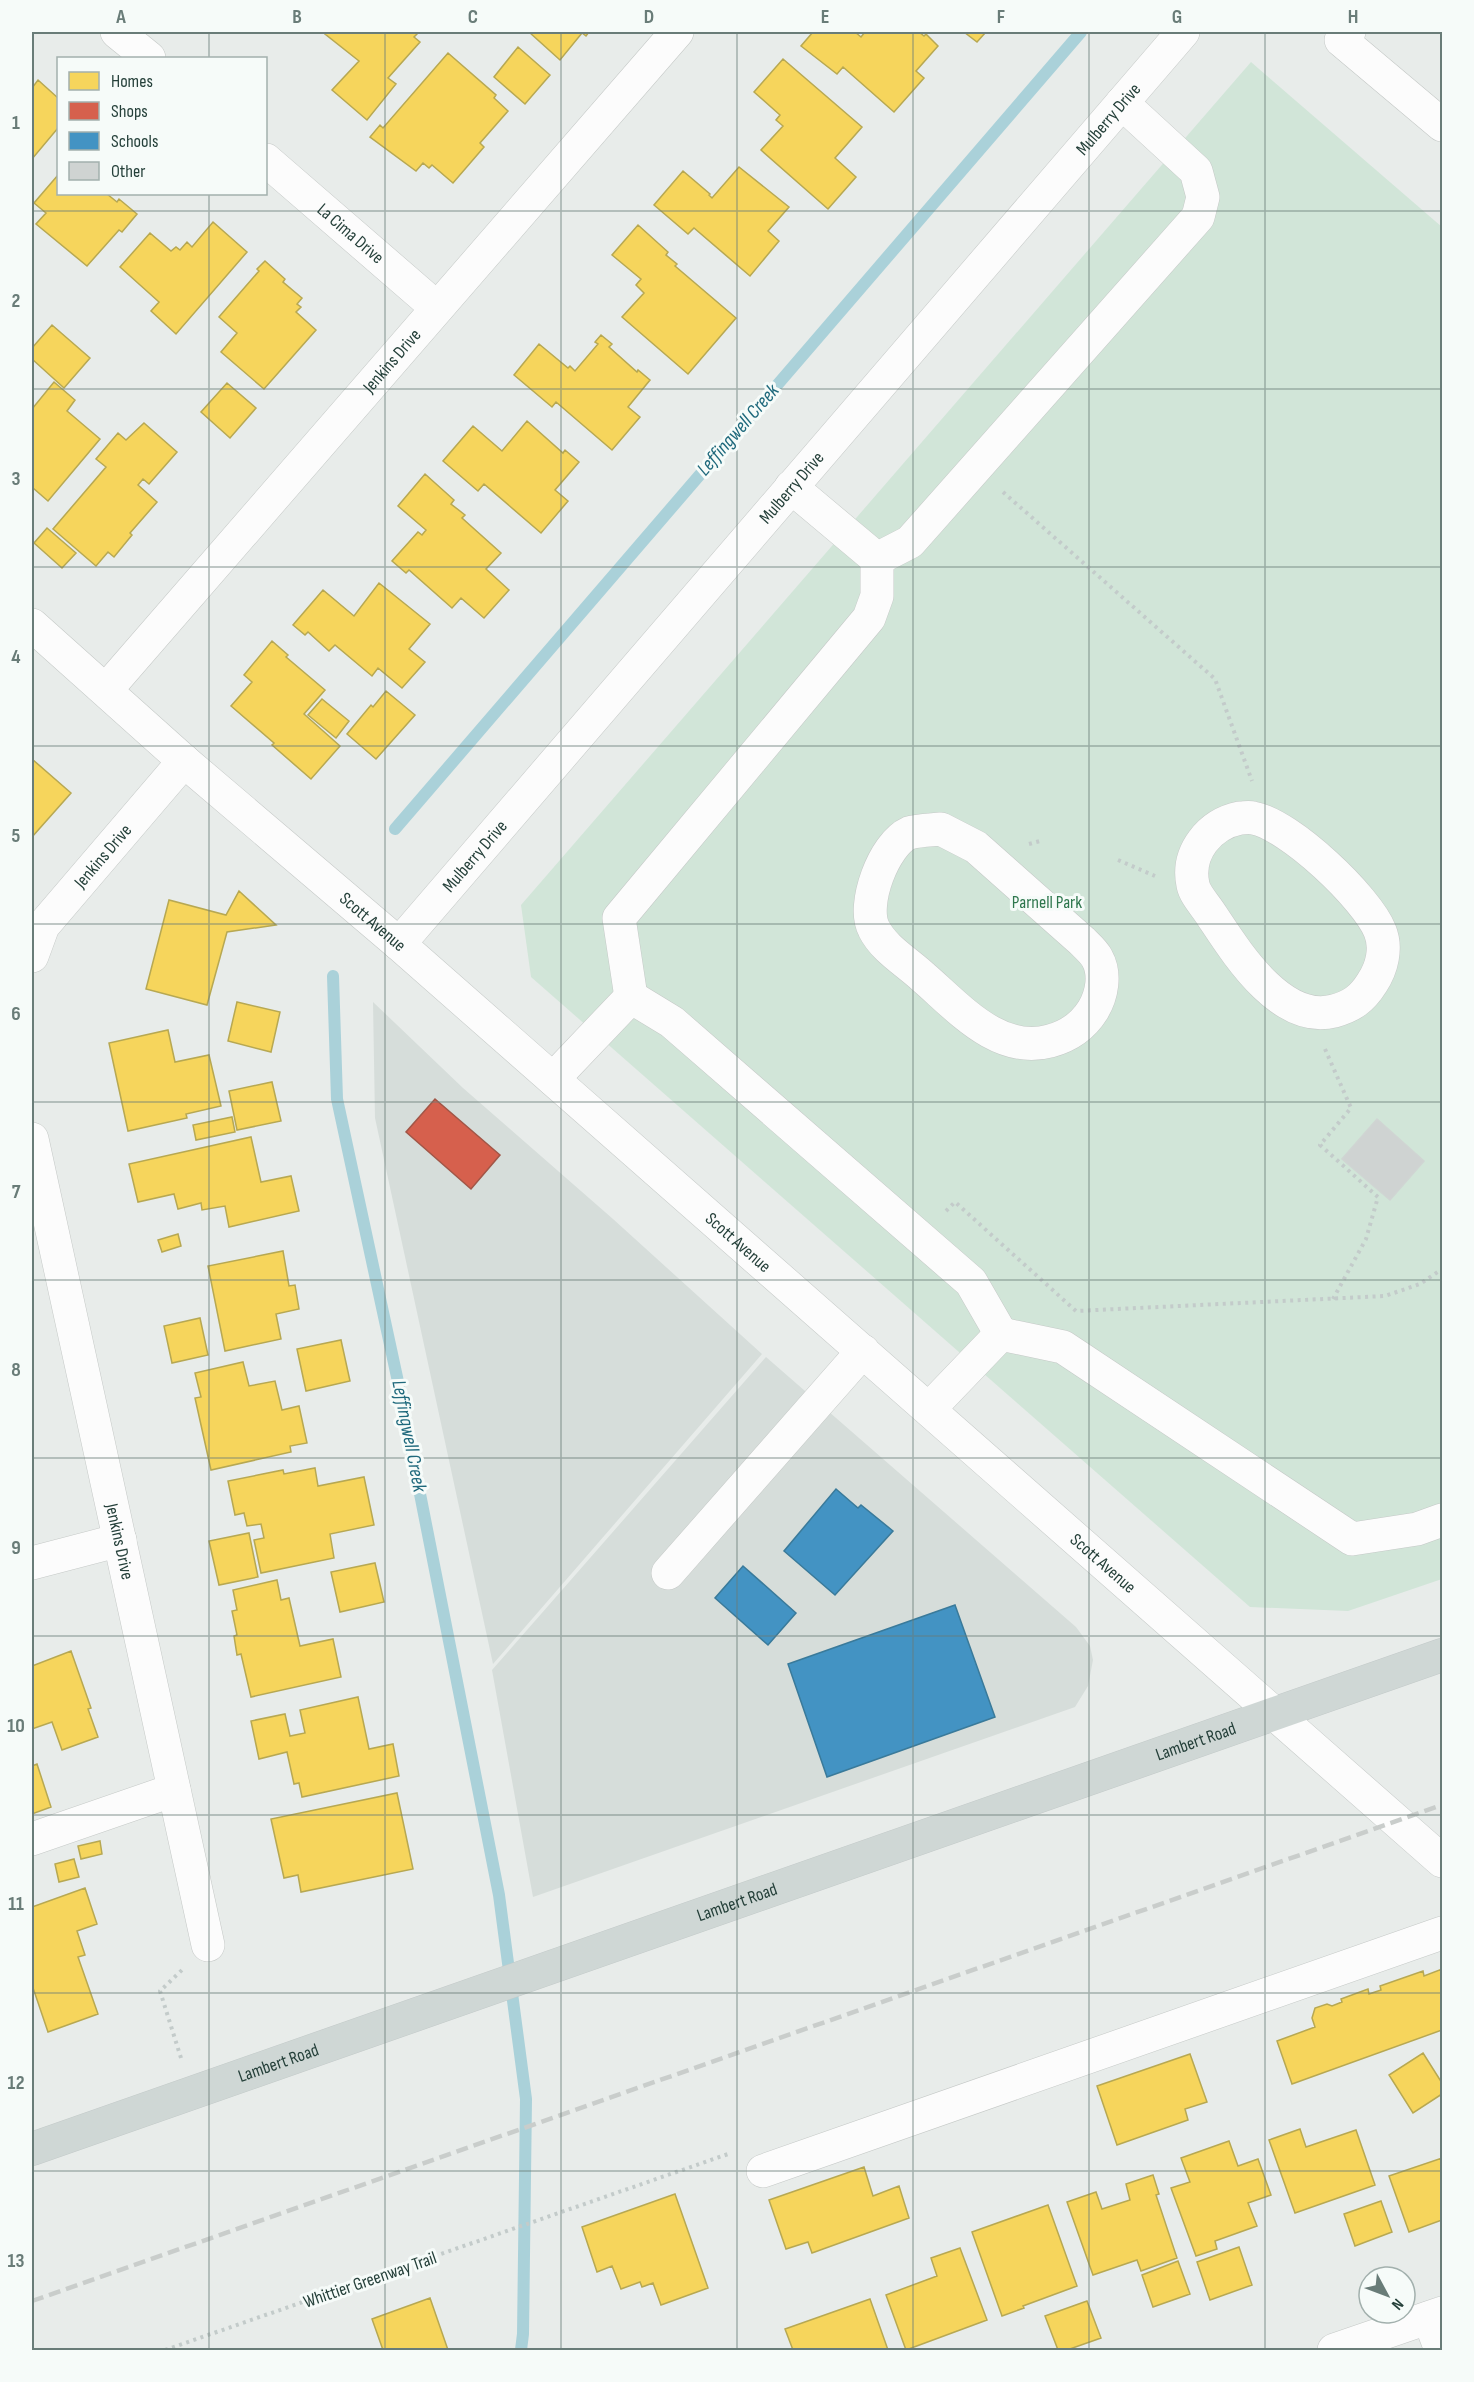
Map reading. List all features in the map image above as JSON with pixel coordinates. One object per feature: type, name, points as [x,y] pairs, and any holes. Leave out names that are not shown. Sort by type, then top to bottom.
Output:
[{"type":"main road","name":"Lambert Road","points":[[32,2149],[1443,1655]]},
{"type":"street","points":[[117,32],[148,57]]},
{"type":"street","name":"Jenkins Drive","points":[[106,690],[677,32]]},
{"type":"street","name":"Mulberry Drive","points":[[399,944],[1182,32]]},
{"type":"street","points":[[1349,32],[1341,40],[1443,124]]},
{"type":"street","points":[[877,559],[910,542],[1198,217],[1203,197],[1196,171],[1122,103]]},
{"type":"street","name":"La Cima Drive","points":[[267,160],[437,308]]},
{"type":"street","points":[[791,487],[877,559]]},
{"type":"street","points":[[877,559],[877,596],[869,618],[619,918],[631,997],[672,1022],[971,1282],[1001,1334],[1063,1347],[1352,1539],[1417,1529],[1443,1520]]},
{"type":"street","name":"Scott Avenue","points":[[32,625],[184,761],[553,1079],[1443,1862]]},
{"type":"street","name":"Jenkins Drive","points":[[32,956],[43,926],[184,761]]},
{"type":"street","points":[[1240,818],[1254,818],[1267,824],[1290,835],[1350,890],[1380,931],[1383,946],[1381,968],[1361,1000],[1346,1008],[1329,1012],[1307,1010],[1277,995],[1256,977],[1226,937],[1193,885],[1196,854],[1202,840],[1213,828],[1240,818]]},
{"type":"street","points":[[941,829],[976,847],[1046,908],[1082,940],[1097,958],[1102,980],[1100,998],[1087,1020],[1065,1037],[1040,1044],[1015,1043],[992,1033],[951,1003],[888,947],[873,928],[871,904],[875,881],[890,849],[909,834],[941,829]]},
{"type":"street","points":[[553,1079],[631,997]]},
{"type":"street","name":"Jenkins Drive","points":[[32,1139],[208,1945]]},
{"type":"street","points":[[929,1409],[1001,1334]]},
{"type":"street","points":[[668,1573],[863,1351]]},
{"type":"street","points":[[32,1563],[120,1540]]},
{"type":"street","points":[[32,1839],[174,1790]]},
{"type":"street","points":[[763,2171],[1443,1933]]},
{"type":"street","points":[[1334,2350],[1436,2315],[1441,2350]]},
{"type":"path","points":[[976,468],[1215,679],[1267,824]]},
{"type":"path","points":[[1307,1010],[1351,1108],[1320,1145],[1378,1197],[1366,1239],[1332,1299]]},
{"type":"path","points":[[922,1239],[955,1202],[1076,1311],[1385,1296],[1420,1284],[1443,1269]]},
{"type":"path","points":[[192,2092],[160,1991],[208,1945]]},
{"type":"path","name":"Whittier Greenway Trail","points":[[165,2350],[574,2208]]},
{"type":"shaded area","points":[[373,1002],[463,1088],[613,1219],[762,1354],[493,1664],[375,1118]]},
{"type":"shaded area","points":[[766,1357],[1076,1627],[1090,1646],[1093,1660],[1088,1686],[1075,1707],[533,1897],[492,1670]]},
{"type":"green space","name":"Parnell Park","points":[[1251,62],[1442,227],[1442,1579],[1348,1611],[1250,1607],[531,977],[521,905]]},
{"type":"building: Homes","points":[[328,32],[419,32],[414,37],[420,42],[388,78],[396,84],[367,120],[332,90],[359,61],[325,34]]},
{"type":"building: Homes","points":[[529,32],[589,32],[586,36],[582,33],[560,60]]},
{"type":"building: Homes","points":[[813,32],[855,32],[861,37],[865,32],[919,32],[924,36],[926,34],[938,46],[916,71],[924,78],[894,112],[843,67],[837,74],[801,46]]},
{"type":"building: Homes","points":[[964,32],[986,32],[977,42]]},
{"type":"building: Homes","points":[[518,47],[550,75],[525,104],[494,77]]},
{"type":"building: Homes","points":[[448,53],[496,95],[494,98],[508,111],[480,143],[484,147],[453,183],[432,165],[429,168],[423,163],[416,171],[370,137],[380,125],[383,128]]},
{"type":"building: Homes","points":[[783,59],[862,127],[835,158],[856,177],[828,209],[761,150],[783,126],[776,120],[780,115],[754,92]]},
{"type":"building: Homes","points":[[38,80],[57,97],[57,129],[32,159],[32,88]]},
{"type":"building: Homes","points":[[739,167],[789,207],[768,231],[779,241],[750,276],[694,228],[688,234],[654,205],[683,171],[712,198]]},
{"type":"building: Homes","points":[[57,176],[57,195],[108,195],[117,202],[119,199],[137,214],[122,232],[119,230],[87,266],[36,224],[46,213],[34,203]]},
{"type":"building: Homes","points":[[213,222],[247,252],[176,334],[151,311],[159,302],[120,267],[150,233],[171,251],[176,247],[180,250],[187,242],[192,247]]},
{"type":"building: Homes","points":[[638,225],[668,252],[666,255],[677,264],[675,266],[736,318],[688,374],[622,317],[644,293],[636,285],[641,279],[612,255]]},
{"type":"building: Homes","points":[[265,261],[285,279],[283,282],[302,298],[297,304],[301,307],[296,312],[316,330],[264,389],[221,352],[237,333],[219,317]]},
{"type":"building: Homes","points":[[52,325],[90,358],[64,388],[32,359],[32,348]]},
{"type":"building: Homes","points":[[601,335],[612,344],[609,347],[637,372],[638,370],[650,380],[628,407],[640,417],[612,450],[556,402],[552,407],[514,375],[539,344],[568,368],[570,366],[575,371],[598,344],[595,342]]},
{"type":"building: Homes","points":[[54,382],[75,400],[67,411],[100,439],[48,501],[32,489],[32,409]]},
{"type":"building: Homes","points":[[227,383],[256,408],[230,438],[201,412]]},
{"type":"building: Homes","points":[[527,421],[563,453],[565,450],[579,462],[555,490],[568,501],[541,533],[484,484],[478,491],[443,461],[473,426],[502,451]]},
{"type":"building: Homes","points":[[144,423],[177,452],[149,484],[143,479],[138,485],[157,502],[130,533],[132,535],[114,557],[108,552],[96,566],[53,529],[106,467],[96,459],[118,433],[126,440]]},
{"type":"building: Homes","points":[[425,474],[454,500],[451,504],[465,515],[462,518],[501,553],[486,569],[509,590],[484,618],[461,598],[452,608],[409,570],[406,573],[392,561],[418,532],[422,535],[426,530],[398,506]]},
{"type":"building: Homes","points":[[47,528],[76,553],[62,568],[34,543]]},
{"type":"building: Homes","points":[[379,583],[430,624],[409,649],[425,662],[402,688],[378,668],[372,676],[335,645],[329,651],[308,632],[305,635],[293,625],[323,590],[354,616]]},
{"type":"building: Homes","points":[[272,641],[288,655],[286,657],[325,690],[304,714],[340,746],[311,779],[231,706],[252,682],[244,675]]},
{"type":"building: Homes","points":[[386,691],[415,715],[376,759],[347,734]]},
{"type":"building: Homes","points":[[322,699],[349,721],[336,738],[308,715]]},
{"type":"building: Homes","points":[[32,759],[71,793],[32,837]]},
{"type":"building: Homes","points":[[239,891],[276,925],[227,932],[207,1005],[146,989],[169,900],[226,915]]},
{"type":"building: Homes","points":[[237,1002],[280,1012],[271,1052],[228,1041]]},
{"type":"building: Homes","points":[[168,1030],[175,1062],[209,1055],[221,1106],[186,1114],[187,1118],[128,1131],[109,1043]]},
{"type":"building: Homes","points":[[272,1082],[281,1121],[237,1130],[229,1091]]},
{"type":"building: Homes","points":[[232,1117],[235,1132],[196,1140],[193,1125]]},
{"type":"building: Homes","points":[[251,1137],[261,1182],[291,1176],[299,1211],[229,1227],[225,1206],[202,1210],[201,1203],[178,1209],[174,1194],[138,1202],[129,1164]]},
{"type":"building: Homes","points":[[178,1234],[181,1246],[162,1252],[158,1240]]},
{"type":"building: Homes","points":[[283,1251],[289,1286],[295,1285],[299,1309],[276,1314],[281,1339],[225,1351],[208,1266]]},
{"type":"building: Homes","points":[[200,1318],[208,1355],[172,1363],[164,1326]]},
{"type":"building: Homes","points":[[341,1340],[350,1381],[306,1391],[297,1349]]},
{"type":"building: Homes","points":[[243,1362],[249,1386],[275,1381],[282,1410],[299,1406],[307,1443],[290,1446],[291,1452],[211,1470],[195,1398],[201,1397],[195,1373]]},
{"type":"building: Homes","points":[[315,1468],[318,1486],[364,1477],[374,1525],[330,1534],[334,1558],[261,1573],[254,1540],[264,1538],[261,1524],[247,1526],[244,1513],[235,1515],[228,1481],[283,1470],[284,1474]]},
{"type":"building: Homes","points":[[249,1533],[258,1577],[219,1585],[209,1541]]},
{"type":"building: Homes","points":[[375,1563],[384,1602],[340,1612],[331,1572]]},
{"type":"building: Homes","points":[[277,1580],[281,1600],[289,1598],[300,1646],[333,1639],[341,1677],[251,1697],[241,1654],[237,1655],[234,1636],[237,1635],[232,1611],[237,1610],[233,1590]]},
{"type":"building: Homes","points":[[71,1651],[91,1708],[88,1709],[98,1737],[62,1750],[52,1722],[32,1729],[32,1666]]},
{"type":"building: Homes","points":[[358,1697],[369,1749],[393,1744],[399,1776],[302,1797],[299,1783],[294,1784],[287,1752],[259,1759],[251,1721],[285,1714],[290,1736],[305,1733],[300,1710]]},
{"type":"building: Homes","points":[[37,1764],[51,1807],[32,1814],[32,1766]]},
{"type":"building: Homes","points":[[397,1793],[413,1869],[301,1892],[298,1875],[284,1878],[271,1819]]},
{"type":"building: Homes","points":[[100,1841],[102,1854],[81,1859],[78,1846]]},
{"type":"building: Homes","points":[[74,1859],[79,1877],[59,1882],[55,1864]]},
{"type":"building: Homes","points":[[85,1888],[97,1924],[77,1931],[85,1955],[78,1957],[98,2014],[48,2032],[32,1985],[32,1907]]},
{"type":"building: Homes","points":[[1442,1969],[1442,2030],[1292,2084],[1277,2041],[1315,2027],[1312,2018],[1315,2008],[1327,2004],[1332,2006],[1342,2002],[1341,1999],[1368,1989],[1369,1994],[1381,1990],[1380,1986],[1423,1971],[1424,1976]]},
{"type":"building: Homes","points":[[1423,2053],[1442,2083],[1442,2094],[1413,2113],[1389,2075]]},
{"type":"building: Homes","points":[[1190,2054],[1207,2102],[1185,2109],[1188,2120],[1117,2145],[1097,2086]]},
{"type":"building: Homes","points":[[1300,2129],[1306,2147],[1356,2130],[1375,2185],[1295,2213],[1269,2140]]},
{"type":"building: Homes","points":[[1229,2141],[1238,2166],[1258,2159],[1271,2195],[1248,2203],[1257,2226],[1215,2241],[1217,2249],[1196,2256],[1171,2188],[1190,2182],[1181,2158]]},
{"type":"building: Homes","points":[[1442,2158],[1442,2220],[1409,2232],[1389,2176]]},
{"type":"building: Homes","points":[[864,2167],[873,2196],[899,2186],[909,2218],[812,2253],[808,2242],[786,2249],[769,2200]]},
{"type":"building: Homes","points":[[1153,2175],[1159,2194],[1156,2195],[1177,2258],[1141,2271],[1137,2260],[1093,2275],[1067,2202],[1096,2192],[1102,2209],[1130,2200],[1126,2184]]},
{"type":"building: Homes","points":[[675,2194],[708,2288],[661,2305],[653,2283],[642,2287],[640,2282],[621,2289],[612,2266],[597,2272],[582,2227]]},
{"type":"building: Homes","points":[[1381,2201],[1392,2232],[1355,2246],[1344,2214]]},
{"type":"building: Homes","points":[[1048,2205],[1077,2286],[1002,2316],[972,2232]]},
{"type":"building: Homes","points":[[1239,2247],[1252,2285],[1210,2300],[1197,2262]]},
{"type":"building: Homes","points":[[960,2248],[987,2320],[906,2350],[886,2295],[937,2276],[931,2258]]},
{"type":"building: Homes","points":[[1178,2261],[1190,2294],[1153,2307],[1142,2275]]},
{"type":"building: Homes","points":[[430,2298],[448,2350],[383,2350],[372,2319]]},
{"type":"building: Homes","points":[[870,2299],[888,2350],[793,2350],[785,2329]]},
{"type":"building: Homes","points":[[1087,2301],[1101,2338],[1067,2350],[1058,2350],[1045,2316]]},
{"type":"building: Shops","points":[[435,1099],[500,1155],[471,1189],[406,1132]]},
{"type":"building: Schools","points":[[836,1489],[858,1508],[861,1505],[893,1531],[835,1595],[784,1551]]},
{"type":"building: Schools","points":[[743,1566],[796,1613],[768,1645],[715,1598]]},
{"type":"building: Schools","points":[[955,1605],[995,1717],[827,1777],[788,1664]]},
{"type":"building: Other","points":[[1377,1119],[1424,1161],[1390,1200],[1342,1159]]},
{"type":"waterway","name":"Leffingwell Creek","points":[[395,829],[1081,32]]},
{"type":"waterway","name":"Leffingwell Creek","points":[[333,976],[337,1099],[397,1377],[499,1895],[526,2099],[521,2350]]},
{"type":"railway","points":[[32,2301],[1442,1805]]}]
